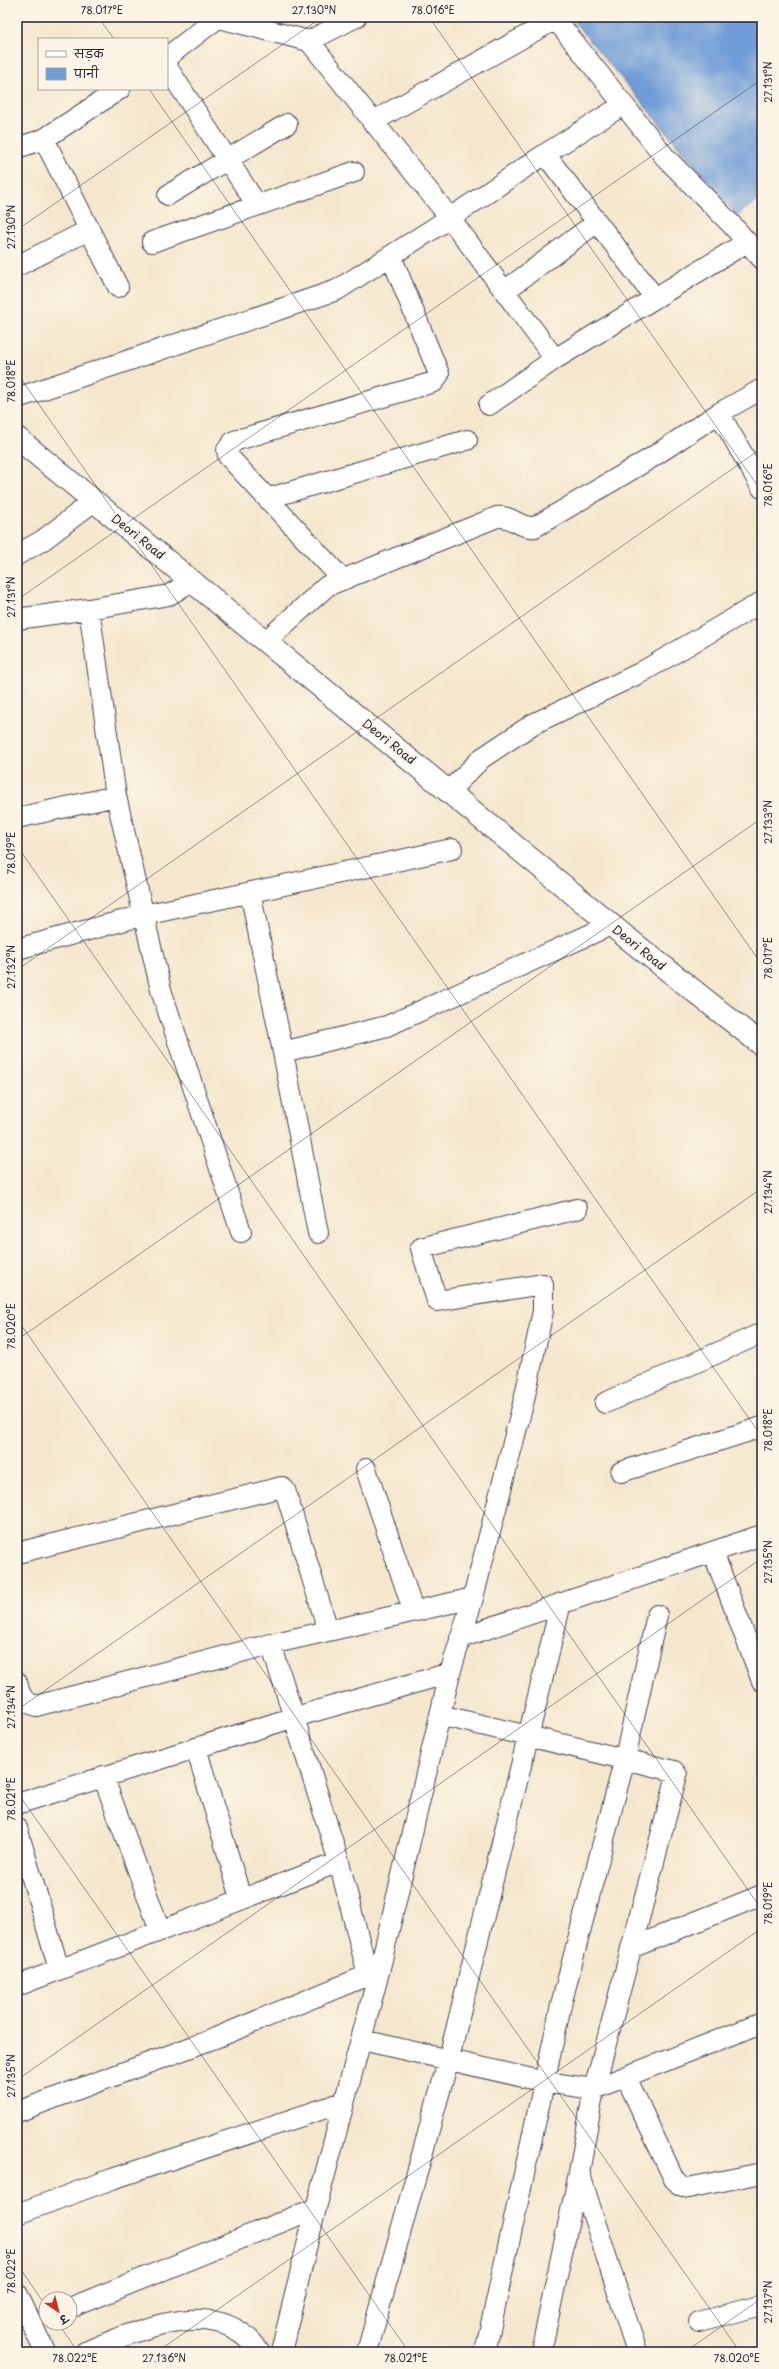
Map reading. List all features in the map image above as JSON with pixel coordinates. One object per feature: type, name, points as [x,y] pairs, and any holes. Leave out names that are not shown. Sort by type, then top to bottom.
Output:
[{"type":"street","points":[[168,56],[219,17],[309,41],[506,290],[555,359]]},
{"type":"street","points":[[309,41],[356,17]]},
{"type":"street","points":[[372,122],[555,18],[665,157],[762,259]]},
{"type":"street","points":[[168,69],[257,205]]},
{"type":"street","points":[[18,146],[44,139],[118,90]]},
{"type":"street","points":[[17,398],[337,290],[450,218],[545,154],[623,105]]},
{"type":"street","points":[[168,194],[287,124]]},
{"type":"street","points":[[44,139],[118,287]]},
{"type":"street","points":[[545,154],[655,298]]},
{"type":"street","points":[[152,242],[354,172]]},
{"type":"street","points":[[506,290],[597,222]]},
{"type":"street","points":[[17,266],[89,230]]},
{"type":"street","points":[[489,405],[555,359],[747,242]]},
{"type":"street","points":[[342,580],[269,498],[228,456],[227,450],[229,444],[234,441],[434,382],[438,379],[439,374],[391,256]]},
{"type":"street","points":[[266,641],[326,586],[497,517],[512,518],[525,528],[535,527],[651,458],[719,413],[762,389]]},
{"type":"street","points":[[719,413],[762,488]]},
{"type":"street","name":"Deori Road","points":[[17,438],[611,925],[762,1045]]},
{"type":"street","points":[[269,498],[467,440]]},
{"type":"street","points":[[17,555],[43,540],[94,501]]},
{"type":"street","points":[[17,619],[89,609],[168,595],[192,581]]},
{"type":"street","points":[[448,792],[482,758],[533,724],[640,673],[762,602]]},
{"type":"street","points":[[89,609],[116,796],[161,990],[241,1232]]},
{"type":"street","points":[[17,818],[116,796]]},
{"type":"street","points":[[17,949],[144,915],[452,849]]},
{"type":"street","points":[[250,892],[318,1233]]},
{"type":"street","points":[[283,1052],[387,1026],[611,925]]},
{"type":"street","points":[[281,2352],[316,2208],[362,2040],[373,1976],[450,1673],[473,1598],[526,1393],[543,1312],[544,1284],[437,1301],[420,1248],[577,1209]]},
{"type":"street","points":[[605,1403],[762,1333]]},
{"type":"street","points":[[621,1472],[762,1427]]},
{"type":"street","points":[[366,1469],[413,1610]]},
{"type":"street","points":[[17,1553],[282,1487],[285,1490],[328,1630]]},
{"type":"street","points":[[460,1638],[762,1535]]},
{"type":"street","points":[[713,1552],[762,1681]]},
{"type":"street","points":[[17,1682],[21,1698],[29,1704],[36,1706],[271,1644],[413,1610],[473,1598]]},
{"type":"street","points":[[367,2352],[449,2058],[562,1603]]},
{"type":"street","points":[[485,2352],[562,2001],[624,1758],[657,1615]]},
{"type":"street","points":[[271,1644],[340,1862],[373,1976]]},
{"type":"street","points":[[17,1804],[295,1716],[450,1673]]},
{"type":"street","points":[[440,1715],[529,1738],[624,1758],[674,1771],[677,1775],[594,2089],[579,2174],[541,2352]]},
{"type":"street","points":[[196,1748],[241,1898]]},
{"type":"street","points":[[103,1776],[160,1930]]},
{"type":"street","points":[[17,1828],[59,1969]]},
{"type":"street","points":[[17,1986],[241,1898],[340,1862]]},
{"type":"street","points":[[631,1948],[762,1895]]},
{"type":"street","points":[[17,2112],[218,2037],[373,1976]]},
{"type":"street","points":[[362,2040],[449,2058],[545,2082],[594,2089],[762,2023]]},
{"type":"street","points":[[626,2077],[674,2179],[680,2185],[688,2188],[762,2173]]},
{"type":"street","points":[[17,2214],[112,2179],[344,2102]]},
{"type":"street","points":[[579,2174],[637,2352]]},
{"type":"street","points":[[78,2305],[316,2208]]},
{"type":"street","points":[[17,2293],[38,2319]]},
{"type":"street","points":[[699,2322],[762,2306]]},
{"type":"street","points":[[86,2352],[152,2327],[190,2319],[214,2320],[238,2329],[260,2352]]},
{"type":"street","points":[[41,2331],[45,2352]]},
{"type":"water","points":[[582,17],[762,17],[762,197],[737,216],[574,22]]}]
